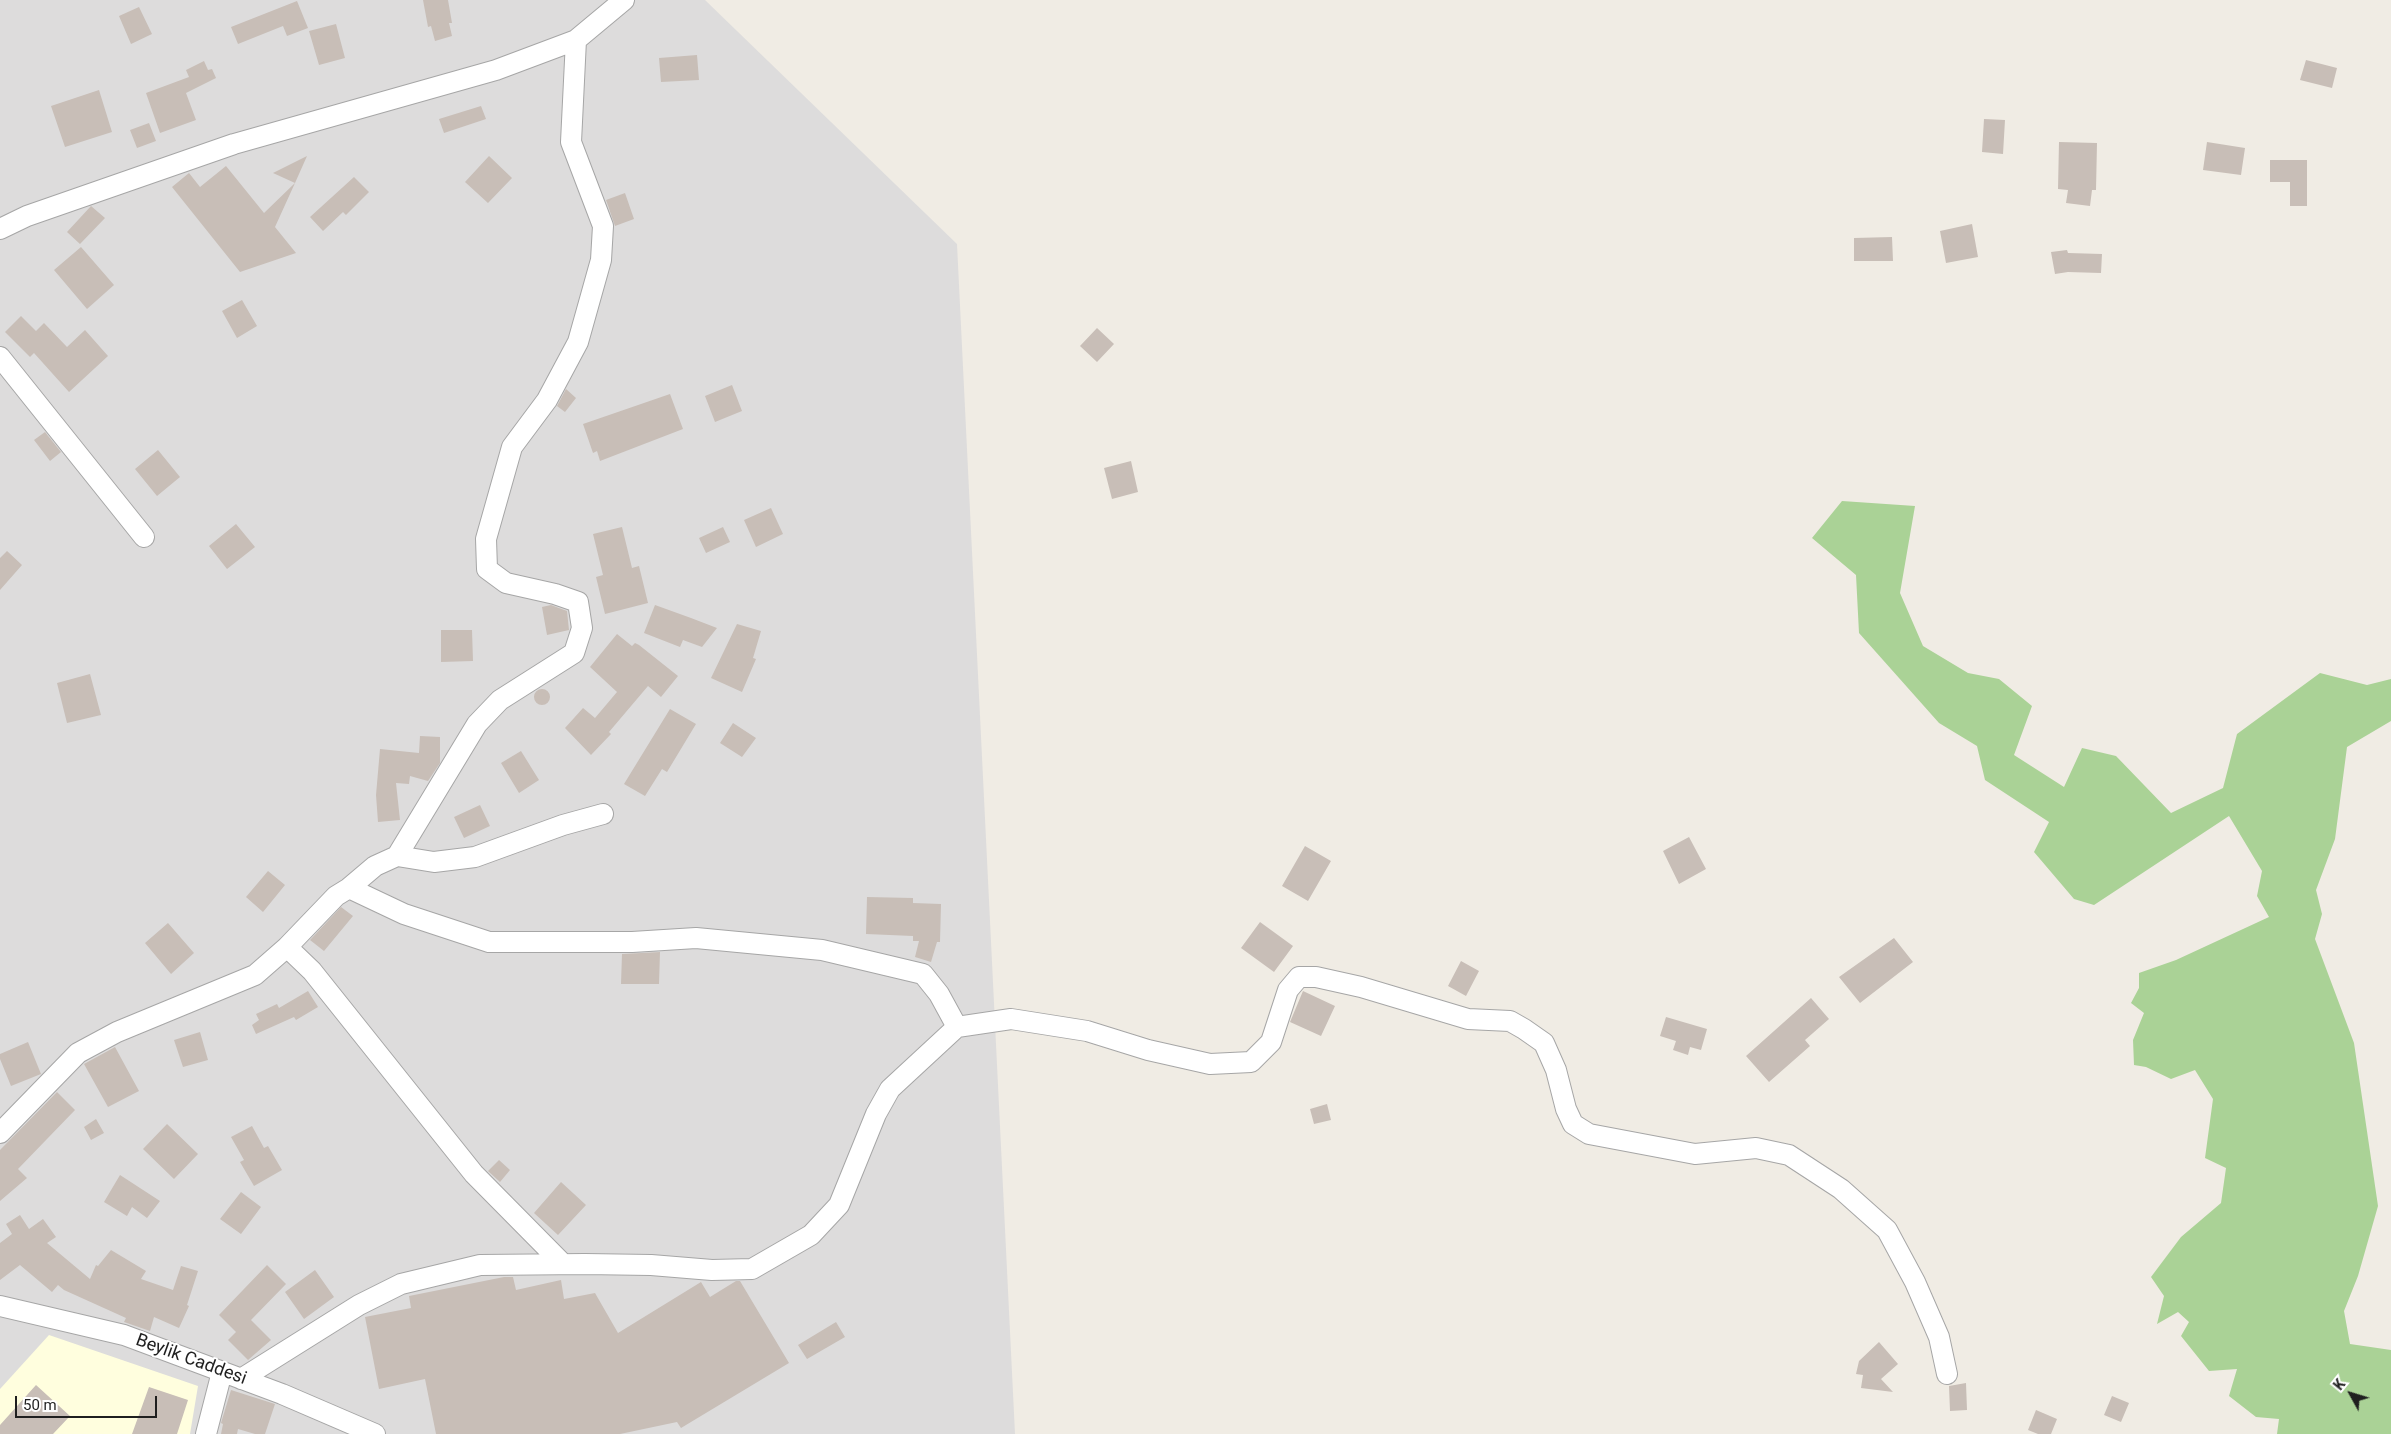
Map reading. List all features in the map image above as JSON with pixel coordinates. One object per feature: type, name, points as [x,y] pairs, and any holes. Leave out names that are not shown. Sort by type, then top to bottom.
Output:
[{"type":"street","points":[[0,229],[27,216],[234,144],[496,70],[576,40],[624,0]]},
{"type":"street","points":[[397,856],[477,724],[500,700],[574,653],[582,628],[578,602],[555,594],[506,584],[487,569],[486,539],[512,447],[547,400],[578,342],[602,260],[603,226],[571,142],[576,40]]},
{"type":"street","points":[[0,357],[144,537]]},
{"type":"street","points":[[0,1133],[78,1053],[117,1032],[255,975],[287,948],[336,896],[349,888],[375,866],[397,856],[434,862],[475,857],[603,814]]},
{"type":"street","points":[[349,888],[404,914],[489,942],[632,942],[696,938],[822,950],[923,974],[939,994],[957,1027]]},
{"type":"street","points":[[287,948],[312,971],[474,1174],[563,1264]]},
{"type":"street","points":[[241,1379],[359,1305],[401,1284],[480,1266],[563,1264],[752,1269],[811,1235],[839,1205],[876,1114],[890,1089],[957,1027],[1011,1019],[1086,1031],[1148,1050],[1210,1064],[1251,1062],[1271,1042],[1288,990],[1299,977],[1316,977],[1361,987],[1468,1019],[1510,1021],[1544,1043],[1556,1070],[1566,1109],[1573,1124],[1589,1134],[1695,1154],[1756,1148],[1789,1155],[1841,1189],[1887,1230],[1915,1282],[1939,1337],[1947,1374]]},
{"type":"street","name":"Beylik Caddesi","points":[[0,1306],[124,1335],[241,1379],[376,1434]]},
{"type":"street","points":[[206,1434],[222,1372]]},
{"type":"shaded area","points":[[0,0],[705,0],[957,244],[1015,1434],[0,1434]]},
{"type":"shaded area","points":[[49,1335],[198,1386],[190,1434],[0,1434],[0,1389]]},
{"type":"green space","points":[[1842,501],[1915,506],[1900,593],[1923,646],[1968,673],[1999,679],[2032,706],[2014,755],[2064,787],[2082,748],[2116,756],[2171,813],[2223,788],[2237,734],[2320,673],[2367,685],[2391,679],[2391,721],[2347,747],[2335,839],[2316,890],[2322,914],[2315,939],[2354,1043],[2378,1206],[2358,1276],[2344,1311],[2350,1344],[2391,1350],[2391,1434],[2277,1434],[2279,1419],[2256,1417],[2229,1396],[2237,1369],[2209,1371],[2181,1336],[2189,1322],[2178,1312],[2157,1324],[2164,1296],[2151,1277],[2181,1237],[2221,1203],[2226,1168],[2205,1158],[2213,1099],[2195,1070],[2171,1079],[2146,1067],[2134,1065],[2133,1040],[2144,1013],[2131,1003],[2139,988],[2139,973],[2176,960],[2269,917],[2257,896],[2262,871],[2229,816],[2094,905],[2074,899],[2034,852],[2049,822],[1985,780],[1977,746],[1939,723],[1859,633],[1856,575],[1812,538]]},
{"type":"building","points":[[423,0],[448,0],[452,23],[449,23],[452,36],[435,41],[431,26],[428,27]]},
{"type":"building","points":[[297,1],[308,28],[287,36],[283,26],[238,44],[231,27]]},
{"type":"building","points":[[139,7],[152,34],[131,44],[119,16]]},
{"type":"building","points":[[336,24],[345,58],[319,65],[309,31]]},
{"type":"building","points":[[697,55],[699,80],[661,82],[659,58]]},
{"type":"building","points":[[2306,60],[2337,68],[2332,88],[2300,80]]},
{"type":"building","points":[[204,61],[208,70],[212,69],[216,78],[186,93],[196,120],[160,133],[146,93],[189,77],[186,70]]},
{"type":"building","points":[[99,90],[112,132],[65,147],[51,106]]},
{"type":"building","points":[[481,106],[486,119],[444,133],[439,119]]},
{"type":"building","points":[[1984,119],[2005,120],[2003,154],[1982,152]]},
{"type":"building","points":[[149,123],[156,141],[137,148],[130,130]]},
{"type":"building","points":[[2059,142],[2097,143],[2096,190],[2092,190],[2090,206],[2066,203],[2068,190],[2058,189]]},
{"type":"building","points":[[2207,142],[2245,148],[2241,175],[2203,170]]},
{"type":"building","points":[[307,156],[295,183],[273,173]]},
{"type":"building","points":[[489,156],[512,178],[488,203],[465,182]]},
{"type":"building","points":[[2270,160],[2307,160],[2307,206],[2290,206],[2290,182],[2270,182]]},
{"type":"building","points":[[226,166],[264,213],[295,183],[275,227],[296,253],[240,272],[172,187],[189,173],[200,187]]},
{"type":"building","points":[[354,177],[369,192],[346,215],[343,212],[323,231],[310,217]]},
{"type":"building","points":[[625,193],[634,219],[615,226],[606,200]]},
{"type":"building","points":[[91,206],[105,218],[80,244],[67,232]]},
{"type":"building","points":[[1972,224],[1978,257],[1946,263],[1940,231]]},
{"type":"building","points":[[1892,237],[1893,261],[1854,261],[1854,238]]},
{"type":"building","points":[[81,247],[114,285],[87,309],[54,270]]},
{"type":"building","points":[[2067,250],[2068,253],[2102,254],[2101,273],[2068,272],[2055,274],[2051,252]]},
{"type":"building","points":[[242,300],[257,326],[237,338],[222,311]]},
{"type":"building","points":[[21,316],[36,331],[44,323],[67,347],[85,330],[108,356],[69,392],[34,353],[30,357],[5,332]]},
{"type":"building","points":[[1097,328],[1114,344],[1097,362],[1080,346]]},
{"type":"building","points":[[732,385],[742,411],[715,422],[705,396]]},
{"type":"building","points":[[566,389],[576,398],[565,412],[557,406]]},
{"type":"building","points":[[670,394],[683,429],[600,461],[597,451],[593,453],[583,424]]},
{"type":"building","points":[[45,432],[61,452],[50,461],[34,440]]},
{"type":"building","points":[[158,450],[180,477],[157,496],[135,469]]},
{"type":"building","points":[[1131,461],[1138,492],[1112,499],[1104,468]]},
{"type":"building","points":[[771,508],[783,534],[756,547],[744,520]]},
{"type":"building","points":[[236,524],[255,547],[227,569],[209,546]]},
{"type":"building","points":[[622,527],[632,568],[639,566],[648,603],[605,614],[596,577],[603,575],[593,534]]},
{"type":"building","points":[[723,527],[730,542],[706,553],[699,538]]},
{"type":"building","points":[[7,551],[22,565],[0,590],[0,558]]},
{"type":"building","points":[[551,605],[567,611],[569,630],[547,635],[542,607]]},
{"type":"building","points":[[655,605],[717,628],[702,647],[683,640],[680,647],[644,633]]},
{"type":"building","points":[[737,624],[761,631],[753,658],[756,659],[742,692],[711,678]]},
{"type":"building","points":[[441,630],[472,630],[473,661],[441,662]]},
{"type":"building","points":[[617,634],[632,646],[635,643],[639,645],[678,676],[661,697],[648,686],[609,732],[611,734],[591,755],[565,728],[583,708],[595,718],[617,692],[590,667]]},
{"type":"building","points":[[90,674],[101,715],[67,723],[57,683]]},
{"type":"building","points":[[542,689],[548,691],[550,697],[548,703],[542,705],[536,703],[534,697],[536,691]]},
{"type":"building","points":[[670,709],[696,724],[667,772],[662,769],[645,796],[624,784]]},
{"type":"building","points":[[733,723],[756,738],[742,757],[720,743]]},
{"type":"building","points":[[420,736],[440,737],[440,763],[428,781],[410,776],[409,784],[396,783],[400,820],[378,822],[376,795],[380,749],[419,753]]},
{"type":"building","points":[[521,751],[539,780],[519,793],[501,763]]},
{"type":"building","points":[[480,805],[490,826],[464,838],[454,817]]},
{"type":"building","points":[[1689,837],[1706,869],[1679,884],[1663,851]]},
{"type":"building","points":[[1305,846],[1331,861],[1308,901],[1282,886]]},
{"type":"building","points":[[268,871],[285,885],[263,912],[246,897]]},
{"type":"building","points":[[867,897],[913,898],[913,903],[941,904],[940,942],[937,942],[931,962],[915,957],[919,941],[913,941],[913,936],[866,934]]},
{"type":"building","points":[[341,907],[353,916],[324,951],[310,940]]},
{"type":"building","points":[[1260,922],[1293,946],[1274,972],[1241,948]]},
{"type":"building","points":[[168,923],[194,953],[171,974],[145,943]]},
{"type":"building","points":[[1894,938],[1913,962],[1860,1003],[1839,977]]},
{"type":"building","points":[[660,952],[659,984],[621,984],[622,954]]},
{"type":"building","points":[[1461,961],[1479,971],[1466,996],[1448,986]]},
{"type":"building","points":[[308,991],[318,1007],[296,1020],[294,1017],[256,1034],[252,1025],[259,1020],[256,1014],[277,1004],[279,1008]]},
{"type":"building","points":[[1303,991],[1335,1006],[1321,1036],[1290,1022]]},
{"type":"building","points":[[1811,998],[1829,1019],[1805,1040],[1810,1046],[1769,1082],[1746,1056]]},
{"type":"building","points":[[1666,1017],[1707,1029],[1701,1050],[1690,1047],[1688,1055],[1673,1050],[1676,1041],[1660,1036]]},
{"type":"building","points":[[200,1032],[208,1060],[183,1067],[174,1040]]},
{"type":"building","points":[[28,1042],[41,1074],[11,1086],[0,1059],[0,1054]]},
{"type":"building","points":[[115,1047],[139,1091],[108,1107],[84,1064]]},
{"type":"building","points":[[57,1092],[75,1110],[18,1169],[27,1178],[0,1201],[0,1150]]},
{"type":"building","points":[[1327,1104],[1331,1120],[1314,1124],[1310,1109]]},
{"type":"building","points":[[96,1119],[104,1133],[91,1140],[84,1127]]},
{"type":"building","points":[[167,1124],[198,1154],[174,1179],[143,1149]]},
{"type":"building","points":[[252,1126],[264,1148],[268,1146],[282,1170],[254,1186],[240,1162],[244,1160],[231,1137]]},
{"type":"building","points":[[499,1160],[510,1170],[500,1182],[488,1171]]},
{"type":"building","points":[[120,1175],[160,1201],[147,1218],[132,1207],[127,1216],[104,1202]]},
{"type":"building","points":[[561,1182],[586,1205],[558,1235],[534,1213]]},
{"type":"building","points":[[241,1192],[261,1207],[241,1234],[220,1219]]},
{"type":"building","points":[[20,1215],[29,1229],[43,1219],[56,1237],[47,1243],[90,1279],[96,1265],[98,1266],[111,1250],[146,1271],[141,1279],[173,1290],[181,1266],[198,1271],[187,1305],[189,1306],[179,1328],[154,1317],[150,1331],[124,1322],[126,1318],[64,1290],[58,1285],[52,1292],[20,1265],[0,1280],[0,1243],[12,1234],[6,1224]]},
{"type":"building","points":[[267,1265],[286,1284],[251,1320],[271,1340],[248,1360],[228,1340],[236,1332],[219,1315]]},
{"type":"building","points":[[315,1270],[334,1297],[304,1319],[285,1292]]},
{"type":"building","points":[[504,1277],[513,1277],[516,1290],[561,1280],[564,1299],[595,1293],[618,1333],[701,1282],[710,1297],[736,1281],[740,1281],[789,1363],[681,1428],[677,1422],[620,1434],[436,1434],[425,1379],[379,1389],[365,1317],[411,1308],[409,1296]]},
{"type":"building","points":[[836,1322],[845,1337],[807,1359],[798,1345]]},
{"type":"building","points":[[1879,1342],[1898,1364],[1881,1379],[1893,1392],[1861,1388],[1863,1375],[1856,1374],[1859,1361]]},
{"type":"building","points":[[1966,1383],[1967,1410],[1950,1411],[1949,1386]]},
{"type":"building","points":[[36,1385],[70,1416],[53,1434],[0,1434],[0,1425]]},
{"type":"building","points":[[149,1387],[188,1400],[177,1434],[132,1434]]},
{"type":"building","points":[[231,1390],[275,1404],[265,1434],[255,1434],[238,1429],[237,1434],[221,1434],[223,1424],[221,1423]]},
{"type":"building","points":[[2112,1396],[2129,1403],[2121,1422],[2104,1415]]},
{"type":"building","points":[[2036,1410],[2057,1419],[2051,1434],[2038,1434],[2028,1430]]}]
